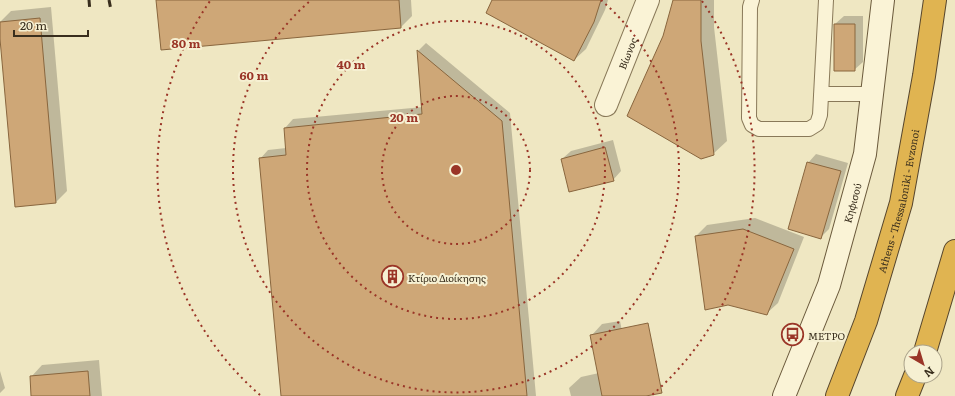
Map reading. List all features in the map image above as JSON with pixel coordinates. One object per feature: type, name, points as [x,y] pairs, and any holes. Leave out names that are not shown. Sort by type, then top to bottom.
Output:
[{"type":"highway","name":"Athens - Thessaloniki - Evzonoi","points":[[837,396],[866,322],[901,203],[923,84],[935,0]]},
{"type":"highway","points":[[927,344],[955,251]]},
{"type":"highway","points":[[907,396],[912,384]]},
{"type":"main road","name":"Βίωνος","points":[[606,105],[648,0]]},
{"type":"main road","name":"Κηφισού","points":[[784,396],[829,285],[865,154],[883,0]]},
{"type":"lane","points":[[752,0],[750,8],[749,118],[752,125],[760,128],[810,129],[817,124],[820,115],[826,0]]},
{"type":"lane","points":[[821,94],[872,94]]},
{"type":"building","points":[[156,0],[399,0],[401,28],[161,50]]},
{"type":"building","points":[[492,0],[601,0],[594,22],[574,61],[486,13]]},
{"type":"building","points":[[673,0],[701,0],[701,41],[714,155],[701,159],[627,116],[663,36]]},
{"type":"building","points":[[40,18],[56,203],[15,207],[0,39],[0,22]]},
{"type":"building","points":[[834,24],[855,24],[855,71],[834,71]]},
{"type":"building","name":"Κτίριο Διοίκησης","points":[[417,50],[502,121],[527,396],[281,396],[259,158],[286,155],[284,128],[422,114]]},
{"type":"building","points":[[605,147],[614,181],[569,192],[561,159]]},
{"type":"building","points":[[807,162],[841,171],[821,239],[788,229]]},
{"type":"building","points":[[743,229],[794,249],[767,315],[728,305],[705,310],[695,236]]},
{"type":"building","points":[[648,323],[662,393],[646,396],[602,396],[590,335]]},
{"type":"building","points":[[88,371],[90,396],[31,396],[30,376]]},
{"type":"railway","points":[[89,0],[90,12]]},
{"type":"railway","points":[[109,0],[111,10]]},
{"type":"place","name":"Κτίριο Διοίκησης","points":[[393,277]]},
{"type":"place","name":"ΜΕΤΡΟ","points":[[793,335]]}]
